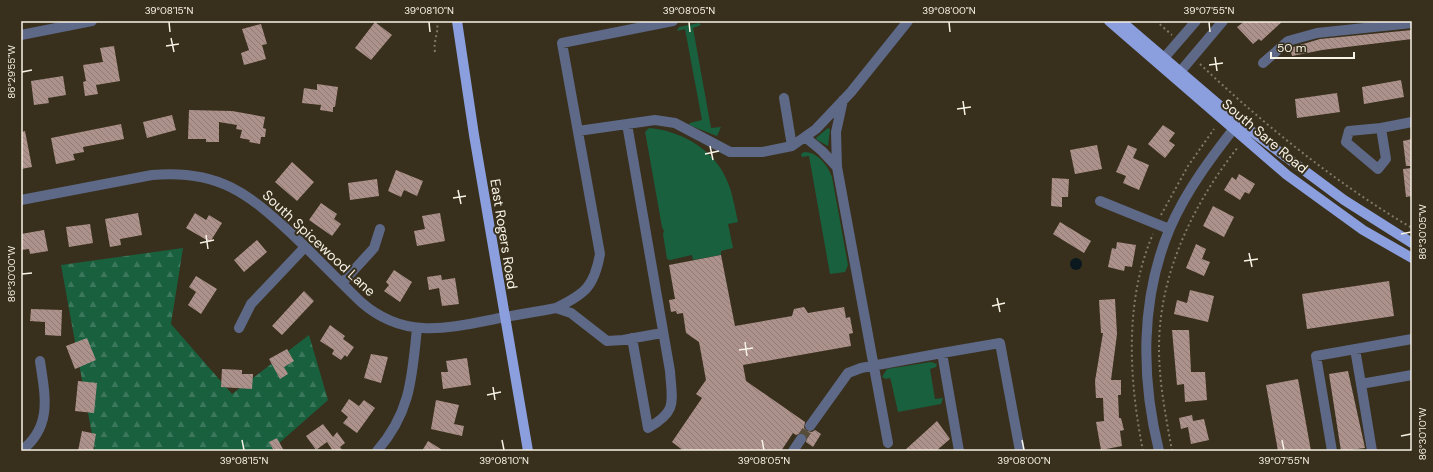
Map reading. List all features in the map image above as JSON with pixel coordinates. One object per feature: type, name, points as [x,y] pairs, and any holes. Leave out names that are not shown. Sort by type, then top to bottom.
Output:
[{"type":"main road","name":"East Rogers Road","points":[[457,21],[504,317],[528,451]]},
{"type":"main road","name":"South Sare Road","points":[[1109,21],[1236,125],[1344,200],[1412,243]]},
{"type":"main road","name":"South Sare Road","points":[[1121,21],[1180,72],[1287,175],[1364,230],[1412,258]]},
{"type":"street","points":[[21,34],[57,24],[92,21]]},
{"type":"street","points":[[556,308],[571,301],[592,283],[600,254],[562,42],[673,21]]},
{"type":"street","points":[[578,131],[596,130],[655,120],[676,123],[730,152],[762,152],[792,146],[816,129],[844,100],[908,21]]},
{"type":"street","points":[[1164,58],[1196,21]]},
{"type":"street","points":[[1180,72],[1223,21]]},
{"type":"street","points":[[1263,63],[1288,41],[1317,33],[1386,23],[1412,22]]},
{"type":"street","points":[[784,98],[792,146]]},
{"type":"street","points":[[844,100],[836,132],[838,167],[888,443]]},
{"type":"street","points":[[1381,128],[1386,159],[1378,169],[1346,142],[1349,131],[1381,128],[1412,122]]},
{"type":"street","points":[[627,124],[662,333],[670,371],[672,405],[664,419],[648,428],[632,338]]},
{"type":"street","points":[[1159,451],[1148,392],[1146,348],[1152,291],[1169,229],[1190,190],[1236,125]]},
{"type":"street","points":[[805,137],[838,167]]},
{"type":"street","name":"South Spicewood Lane","points":[[21,200],[152,175],[174,174],[198,177],[222,184],[249,197],[261,205],[342,283],[379,316],[394,323],[417,328],[446,328],[556,308]]},
{"type":"street","points":[[1100,201],[1169,229]]},
{"type":"street","points":[[342,283],[374,248],[380,229]]},
{"type":"street","points":[[239,328],[251,304],[305,247]]},
{"type":"street","points":[[556,308],[571,313],[607,340],[662,333]]},
{"type":"street","points":[[378,451],[396,427],[407,400],[417,328]]},
{"type":"street","points":[[1332,451],[1316,356],[1412,340]]},
{"type":"street","points":[[810,426],[848,373],[874,365],[1000,343],[1020,451]]},
{"type":"street","points":[[1355,349],[1372,451]]},
{"type":"street","points":[[942,354],[959,451]]},
{"type":"street","points":[[21,451],[33,439],[44,419],[45,392],[40,361]]},
{"type":"street","points":[[1361,384],[1412,375]]},
{"type":"street","points":[[793,451],[801,439]]},
{"type":"path","points":[[436,52],[434,44],[439,32],[437,21]]},
{"type":"path","points":[[1156,21],[1178,42]]},
{"type":"path","points":[[1192,56],[1262,121],[1353,189],[1412,228]]},
{"type":"path","points":[[1172,451],[1162,393],[1160,370],[1159,347],[1164,301],[1178,248],[1196,209],[1216,174],[1238,148]]},
{"type":"green space","points":[[699,23],[701,25],[693,28],[711,128],[721,127],[717,136],[689,125],[690,123],[702,120],[685,29],[677,31],[679,27]]},
{"type":"green space","points":[[649,128],[674,133],[696,144],[715,161],[723,171],[731,192],[738,222],[728,224],[733,248],[721,251],[721,255],[693,260],[692,255],[670,260],[667,259],[663,234],[664,231],[662,227],[645,132]]},
{"type":"green space","points":[[828,128],[830,129],[828,146],[816,138]]},
{"type":"green space","points":[[804,152],[814,154],[822,160],[832,177],[848,265],[845,272],[830,274],[809,156],[802,157],[801,154]]},
{"type":"green space","points":[[183,248],[171,324],[232,394],[309,335],[328,400],[270,451],[95,451],[61,265]]},
{"type":"green space","points":[[931,362],[937,364],[936,367],[930,369],[935,399],[943,398],[941,404],[898,412],[890,378],[886,379],[882,377],[887,369]]},
{"type":"shaded area","points":[[1076,258],[1080,260],[1082,264],[1080,268],[1076,270],[1072,268],[1070,264],[1072,260]]},
{"type":"building","points":[[1245,21],[1283,21],[1261,41],[1259,39],[1253,44],[1237,27]]},
{"type":"building","points":[[375,22],[392,35],[371,60],[355,48]]},
{"type":"building","points":[[261,24],[267,44],[262,45],[266,59],[244,65],[241,53],[249,50],[242,29]]},
{"type":"building","points":[[1412,30],[1412,39],[1322,50],[1292,56],[1290,48],[1320,39]]},
{"type":"building","points":[[114,46],[120,81],[96,85],[98,94],[85,96],[83,82],[86,81],[83,65],[103,62],[100,48]]},
{"type":"building","points":[[63,76],[66,95],[48,98],[49,103],[34,105],[31,81]]},
{"type":"building","points":[[1401,80],[1404,97],[1364,104],[1362,87]]},
{"type":"building","points":[[317,84],[338,87],[333,112],[320,110],[321,105],[302,103],[304,88],[317,90]]},
{"type":"building","points":[[1337,93],[1340,112],[1297,118],[1295,99]]},
{"type":"building","points":[[189,110],[232,111],[265,117],[263,128],[266,129],[265,137],[261,137],[260,144],[249,142],[250,140],[240,138],[242,130],[236,129],[237,125],[219,122],[219,142],[206,142],[206,139],[188,139]]},
{"type":"building","points":[[172,115],[176,130],[147,138],[143,122]]},
{"type":"building","points":[[121,124],[124,139],[83,147],[84,152],[73,154],[75,160],[56,164],[51,138]]},
{"type":"building","points":[[1163,125],[1175,133],[1169,141],[1175,145],[1165,158],[1148,144]]},
{"type":"building","points":[[25,131],[32,167],[21,169],[21,132]]},
{"type":"building","points":[[1412,139],[1412,166],[1406,166],[1403,141]]},
{"type":"building","points":[[1097,145],[1102,169],[1075,174],[1070,150]]},
{"type":"building","points":[[1128,145],[1137,149],[1133,158],[1149,165],[1139,190],[1123,183],[1126,176],[1116,172]]},
{"type":"building","points":[[292,162],[314,182],[297,201],[275,182]]},
{"type":"building","points":[[1412,168],[1412,196],[1406,197],[1403,169]]},
{"type":"building","points":[[396,170],[423,181],[417,196],[404,190],[401,197],[388,191]]},
{"type":"building","points":[[1239,174],[1255,184],[1249,194],[1245,192],[1240,200],[1224,190],[1232,177],[1236,180]]},
{"type":"building","points":[[1052,178],[1069,179],[1068,197],[1062,197],[1062,207],[1051,206]]},
{"type":"building","points":[[377,179],[379,196],[350,200],[348,183]]},
{"type":"building","points":[[321,203],[337,214],[334,219],[341,224],[332,236],[309,220]]},
{"type":"building","points":[[1213,206],[1234,217],[1224,237],[1203,226]]},
{"type":"building","points":[[138,213],[142,235],[120,239],[121,245],[110,247],[105,219]]},
{"type":"building","points":[[195,213],[206,220],[209,215],[222,223],[210,242],[186,228]]},
{"type":"building","points":[[440,213],[445,241],[417,246],[414,231],[425,229],[422,216]]},
{"type":"building","points":[[1060,222],[1091,241],[1084,253],[1053,234]]},
{"type":"building","points":[[90,224],[93,243],[69,247],[66,227]]},
{"type":"building","points":[[44,230],[48,251],[30,254],[29,249],[21,250],[21,234]]},
{"type":"building","points":[[257,240],[267,252],[244,272],[234,260]]},
{"type":"building","points":[[1117,242],[1136,245],[1132,267],[1125,266],[1124,271],[1108,267],[1112,248],[1116,249]]},
{"type":"building","points":[[1196,244],[1206,249],[1202,259],[1210,262],[1204,276],[1186,268]]},
{"type":"building","points":[[721,255],[735,326],[792,316],[794,309],[804,307],[808,313],[844,307],[846,318],[850,317],[853,333],[849,334],[851,346],[743,365],[746,381],[805,422],[804,428],[807,431],[812,432],[815,430],[821,434],[813,447],[806,442],[807,436],[801,433],[796,435],[793,433],[781,451],[684,451],[672,442],[702,398],[696,394],[706,380],[699,342],[686,333],[683,313],[677,314],[676,311],[671,312],[669,300],[675,299],[669,265]]},
{"type":"building","points":[[394,270],[412,282],[400,302],[384,291],[389,285],[386,282]]},
{"type":"building","points":[[441,275],[442,280],[455,278],[459,304],[442,306],[439,288],[429,290],[427,277]]},
{"type":"building","points":[[196,276],[217,289],[201,314],[188,305],[196,292],[189,287]]},
{"type":"building","points":[[1389,281],[1394,316],[1307,329],[1302,294]]},
{"type":"building","points":[[1190,290],[1214,296],[1208,322],[1174,314],[1177,300],[1187,303]]},
{"type":"building","points":[[304,291],[314,301],[282,335],[272,326]]},
{"type":"building","points":[[1115,299],[1117,334],[1111,380],[1121,380],[1121,395],[1118,395],[1119,418],[1121,418],[1124,430],[1120,431],[1122,446],[1101,450],[1096,422],[1104,421],[1103,398],[1096,398],[1095,381],[1103,333],[1101,333],[1099,300]]},
{"type":"building","points":[[31,309],[62,310],[61,336],[45,335],[45,322],[30,321]]},
{"type":"building","points":[[330,325],[345,336],[343,339],[354,347],[347,357],[345,355],[341,360],[332,354],[334,350],[320,341]]},
{"type":"building","points":[[1172,330],[1189,330],[1191,372],[1205,372],[1207,400],[1185,402],[1184,384],[1177,385]]},
{"type":"building","points":[[87,338],[96,360],[75,369],[66,346]]},
{"type":"building","points":[[287,349],[294,361],[284,367],[288,374],[280,379],[269,359]]},
{"type":"building","points":[[371,354],[388,357],[381,383],[364,378]]},
{"type":"building","points":[[467,358],[471,385],[443,389],[441,372],[448,372],[446,361]]},
{"type":"building","points":[[222,369],[242,370],[242,374],[253,374],[252,389],[221,387]]},
{"type":"building","points":[[1348,371],[1365,448],[1341,451],[1329,374]]},
{"type":"building","points":[[1298,379],[1311,451],[1278,451],[1266,385]]},
{"type":"building","points":[[78,381],[97,383],[94,413],[75,411]]},
{"type":"building","points":[[349,399],[359,406],[364,400],[375,408],[357,433],[343,423],[348,417],[341,411]]},
{"type":"building","points":[[436,400],[459,405],[454,424],[464,426],[462,436],[431,429]]},
{"type":"building","points":[[1192,415],[1193,421],[1204,419],[1209,440],[1191,444],[1188,427],[1181,429],[1179,418]]},
{"type":"building","points":[[937,421],[950,439],[936,451],[904,451]]},
{"type":"building","points":[[323,424],[333,437],[337,432],[345,443],[340,447],[343,451],[333,451],[327,442],[316,450],[306,436]]},
{"type":"building","points":[[82,431],[96,434],[93,451],[78,451]]},
{"type":"building","points":[[277,438],[284,451],[274,451],[269,442]]},
{"type":"building","points":[[428,441],[444,451],[422,451]]},
{"type":"tunnel","points":[[801,439],[810,426]]}]
